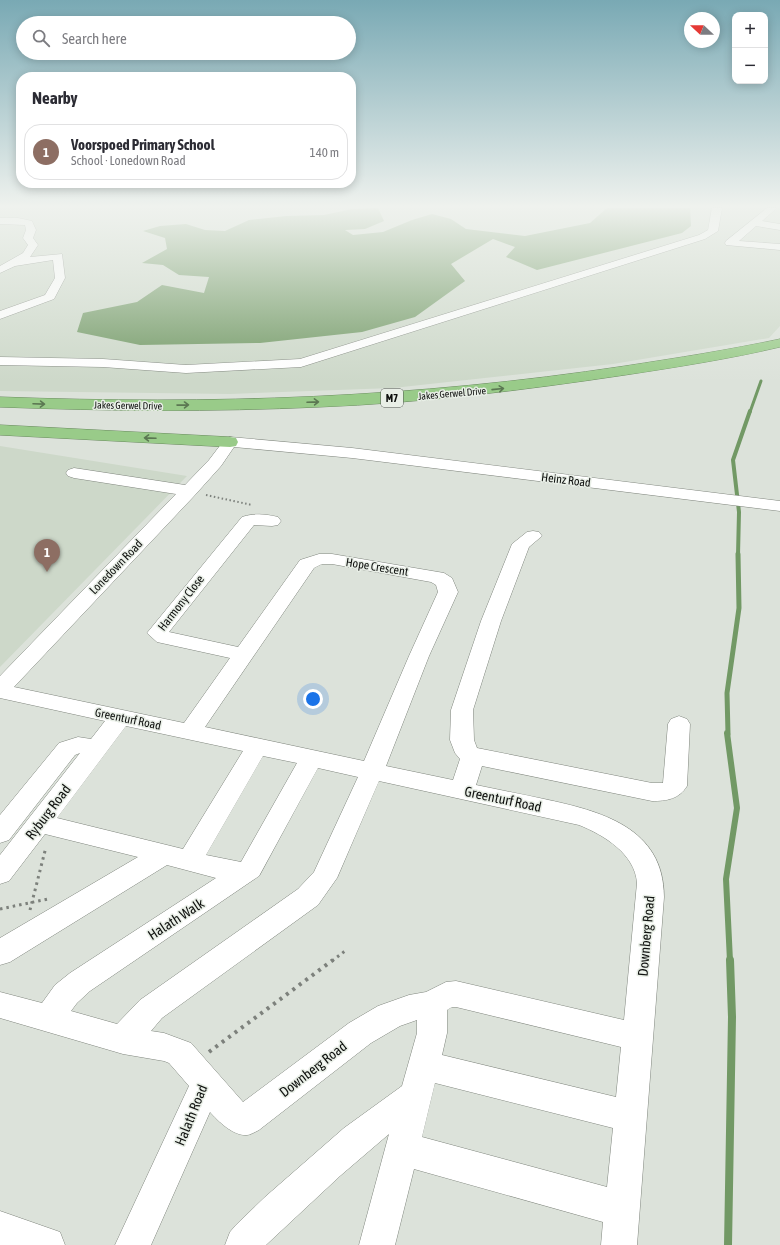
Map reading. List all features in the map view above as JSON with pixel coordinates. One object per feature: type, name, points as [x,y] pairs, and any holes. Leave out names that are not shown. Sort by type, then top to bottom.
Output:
[{"type":"highway","name":"Jakes Gerwel Drive","points":[[0,402],[166,406],[330,402],[417,396],[568,381],[709,357],[780,343]]},
{"type":"highway","name":"Jakes Gerwel Drive","points":[[0,414],[107,417],[235,416],[418,408],[505,400],[647,380],[723,368],[780,355]]},
{"type":"highway","points":[[0,430],[230,442]]},
{"type":"street","points":[[0,315],[50,297],[60,278],[59,266]]},
{"type":"street","points":[[0,361],[103,363],[186,369],[301,363],[609,266]]},
{"type":"street","name":"Heinz Road","points":[[230,442],[248,439],[274,438],[352,453]]},
{"type":"street","name":"Heinz Road","points":[[230,442],[352,453],[774,506]]},
{"type":"street","name":"Lonedown Road","points":[[0,690],[215,463],[230,442]]},
{"type":"street","points":[[215,463],[236,451],[271,446]]},
{"type":"street","points":[[74,473],[189,491]]},
{"type":"street","points":[[252,519],[272,521]]},
{"type":"street","name":"Harmony Close","points":[[244,655],[164,638],[157,633],[248,521],[252,519]]},
{"type":"street","points":[[533,536],[521,544],[491,621],[462,710],[462,740],[467,753],[473,756],[652,792],[666,791],[671,790],[675,786],[679,724]]},
{"type":"street","name":"Hope Crescent","points":[[190,732],[307,564],[319,559],[332,559],[437,576],[447,585],[448,592],[419,656],[372,771]]},
{"type":"street","name":"Greenturf Road","points":[[0,690],[120,718],[584,817],[607,826],[628,842]]},
{"type":"street","name":"Ryburg Road","points":[[0,874],[50,826],[96,748],[120,718]]},
{"type":"street","name":"Ryburg Road","points":[[0,833],[67,749],[78,745],[96,748]]},
{"type":"street","points":[[189,861],[257,747]]},
{"type":"street","points":[[462,790],[473,756]]},
{"type":"street","points":[[50,826],[244,874],[255,863],[312,758]]},
{"type":"street","points":[[123,1040],[151,1009],[308,897],[317,888],[324,878],[372,771]]},
{"type":"street","name":"Downberg Road","points":[[619,1245],[650,897],[650,876],[637,852],[628,842]]},
{"type":"street","points":[[0,953],[163,855]]},
{"type":"street","name":"Halath Walk","points":[[48,1019],[66,994],[80,982],[244,874]]},
{"type":"street","name":"Downberg Road","points":[[199,1074],[232,1113],[247,1119],[360,1033],[389,1016],[409,1008],[432,1004],[446,995],[456,994],[638,1037]]},
{"type":"street","name":"Halath Road","points":[[0,1004],[123,1040],[164,1046],[180,1053],[199,1074],[133,1245]]},
{"type":"street","points":[[377,1245],[432,1033],[432,1004]]},
{"type":"street","points":[[420,1080],[631,1116]]},
{"type":"street","points":[[243,1245],[253,1232],[323,1169],[397,1107],[420,1080]]},
{"type":"street","points":[[402,1150],[622,1208]]},
{"type":"street","points":[[0,1229],[47,1245]]},
{"type":"path","points":[[189,491],[261,507],[252,519]]},
{"type":"path","points":[[26,937],[32,902],[47,846],[50,826]]},
{"type":"path","points":[[0,909],[51,898]]},
{"type":"path","points":[[199,1074],[345,951]]},
{"type":"shaded area","points":[[0,266],[780,266],[780,326],[769,338],[613,364],[393,388],[230,394],[0,391]]},
{"type":"shaded area","points":[[165,266],[453,266],[465,281],[415,317],[362,332],[260,343],[140,345],[77,332],[83,313],[137,302],[162,285],[204,293],[209,277],[179,275]]},
{"type":"shaded area","points":[[528,266],[552,266],[537,270]]},
{"type":"shaded area","points":[[0,446],[187,476],[0,667]]},
{"type":"waterway","points":[[750,412],[761,381]]},
{"type":"waterway","points":[[738,555],[739,512],[733,460],[750,411]]},
{"type":"waterway","points":[[728,734],[727,693],[739,608],[738,555]]},
{"type":"waterway","points":[[727,733],[737,808],[726,879],[730,961]]},
{"type":"waterway","points":[[728,1245],[732,1017],[730,960]]},
{"type":"place","name":"Voorspoed Primary School","points":[[47,572]]}]
